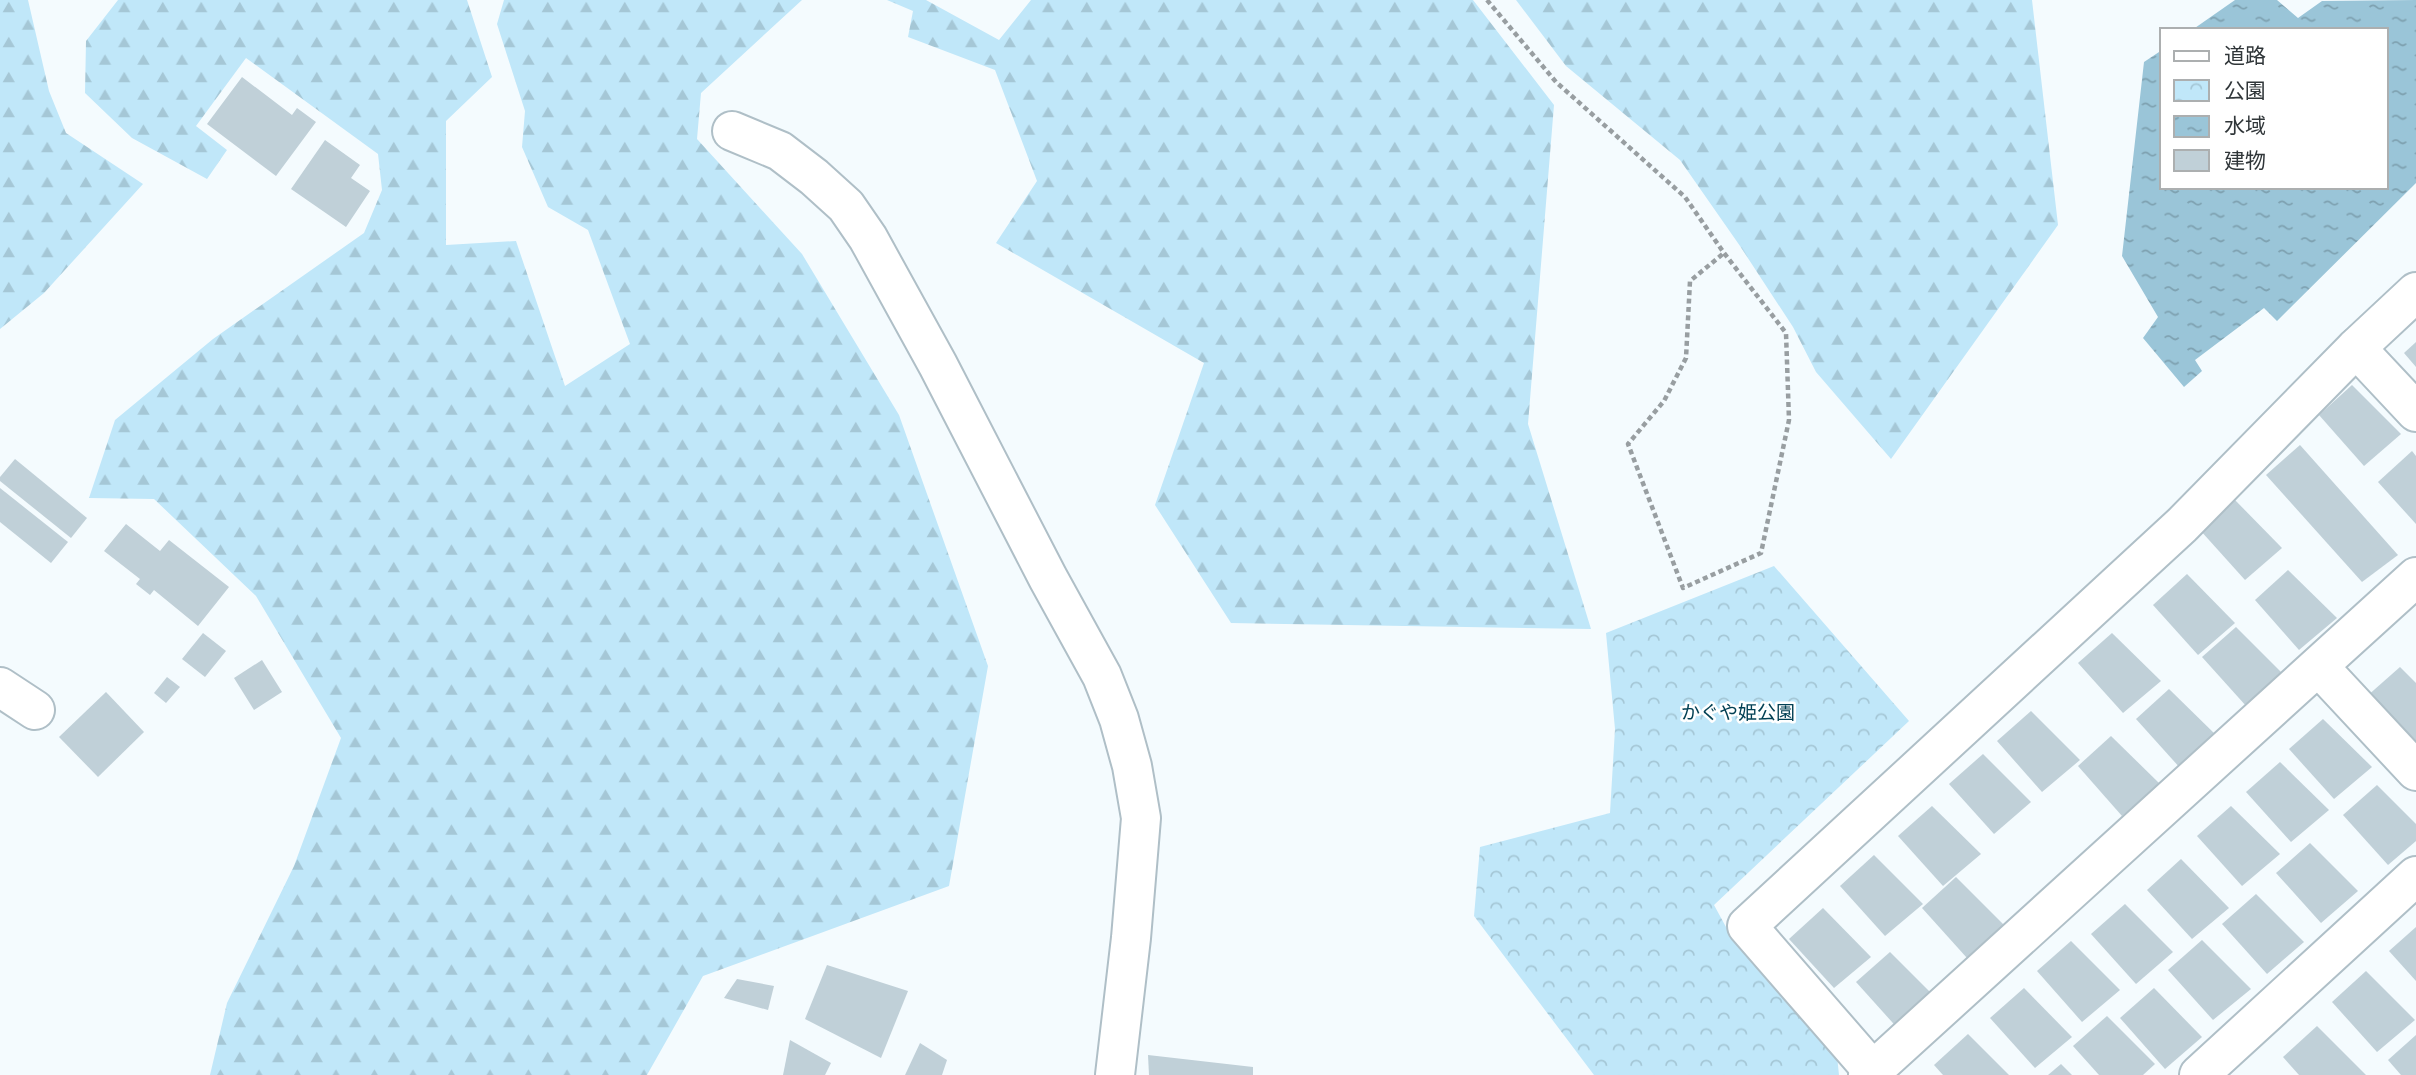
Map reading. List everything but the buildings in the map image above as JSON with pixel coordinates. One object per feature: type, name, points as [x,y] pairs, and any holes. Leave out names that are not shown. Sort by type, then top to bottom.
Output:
[{"type":"street","points":[[732,131],[780,151],[814,177],[846,206],[868,238],[1102,676],[1119,719],[1132,766],[1141,818],[1131,938],[1115,1075]]},
{"type":"street","points":[[2416,292],[2356,348],[2182,525],[1747,926],[1871,1073],[2416,577]]},
{"type":"street","points":[[2356,348],[2416,412]]},
{"type":"street","points":[[2319,667],[2416,771]]},
{"type":"street","points":[[0,687],[35,710]]},
{"type":"street","points":[[2199,1075],[2416,876]]},
{"type":"path","points":[[1487,0],[1556,82],[1685,197],[1786,333],[1789,420],[1761,553],[1683,588],[1628,444],[1664,401],[1686,358],[1690,281],[1724,253]]},
{"type":"green space","points":[[0,0],[28,0],[49,91],[66,133],[143,184],[44,293],[0,329]]},
{"type":"green space","points":[[118,0],[467,0],[492,77],[446,121],[446,245],[516,241],[565,386],[630,344],[588,230],[548,207],[522,147],[525,111],[497,24],[504,0],[802,0],[701,93],[697,139],[802,254],[899,415],[988,666],[949,886],[703,976],[647,1075],[210,1075],[227,1003],[294,866],[341,738],[256,596],[154,499],[89,498],[115,420],[213,339],[364,233],[382,190],[378,154],[246,58],[196,126],[227,150],[207,179],[132,138],[85,93],[86,41]]},
{"type":"green space","points":[[887,0],[926,0],[999,40],[1031,0],[1473,0],[1554,105],[1528,424],[1591,629],[1231,623],[1155,505],[1204,363],[996,243],[1037,181],[995,70],[908,37],[913,11]]},
{"type":"green space","points":[[1516,0],[2032,0],[2058,225],[1891,459],[1816,372],[1793,327],[1680,160],[1566,66]]},
{"type":"green space","name":"かぐや姫公園","points":[[1774,566],[1909,721],[1714,905],[1726,927],[1837,1056],[1839,1075],[1594,1075],[1474,916],[1480,847],[1610,813],[1615,729],[1606,633]]},
{"type":"water","points":[[2235,0],[2277,0],[2298,18],[2322,1],[2416,0],[2416,183],[2277,321],[2264,308],[2195,360],[2202,371],[2184,387],[2143,338],[2158,317],[2122,256],[2144,62],[2160,51],[2160,189],[2388,189],[2388,28],[2195,28]]}]
